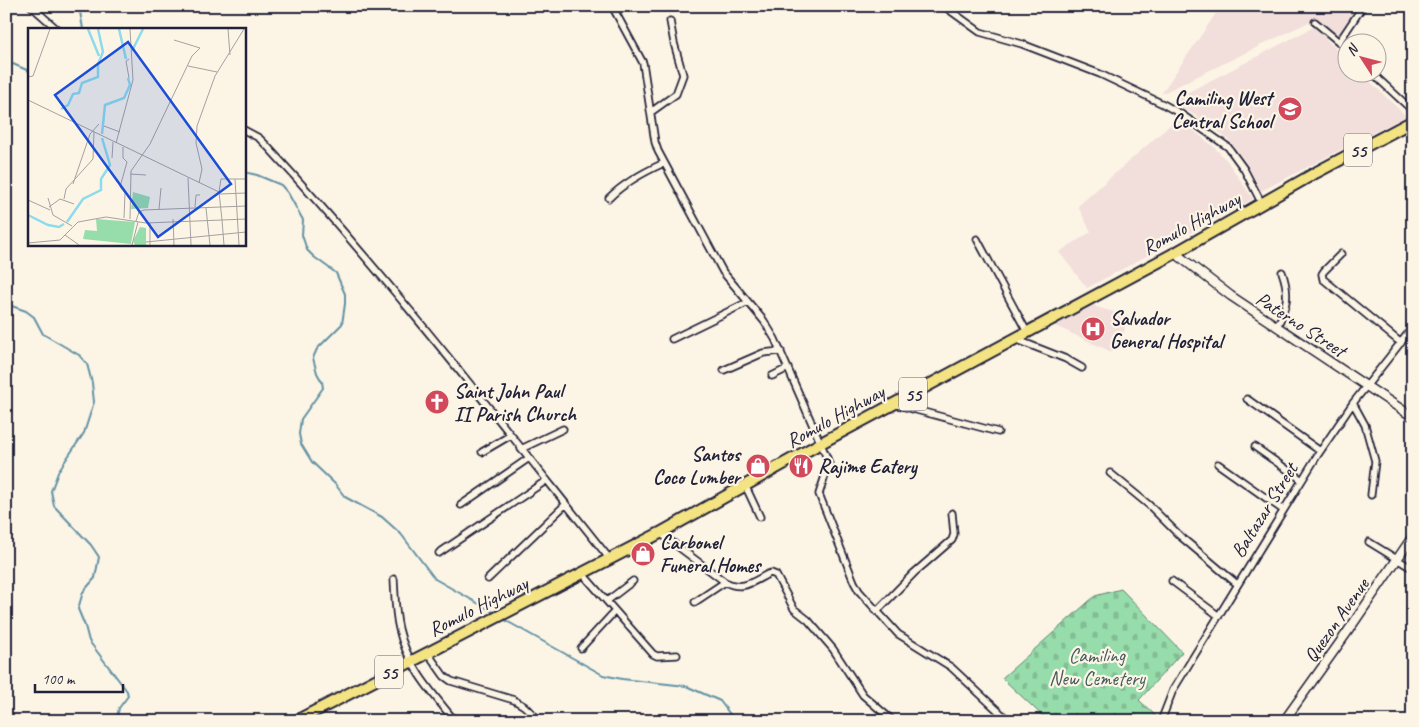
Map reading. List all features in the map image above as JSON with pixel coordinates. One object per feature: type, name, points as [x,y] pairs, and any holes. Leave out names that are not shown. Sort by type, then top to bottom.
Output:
[{"type":"highway","name":"Romulo Highway","points":[[296,721],[660,533],[821,443],[1413,121]]},
{"type":"street","points":[[32,6],[56,28]]},
{"type":"street","points":[[624,6],[613,8],[643,63],[656,146],[723,272],[769,328],[781,351],[829,464],[819,494],[854,582],[859,591],[898,634],[951,667],[1009,721]]},
{"type":"street","points":[[944,6],[980,32],[1022,44],[1100,74],[1181,114],[1228,147],[1244,169],[1262,204]]},
{"type":"street","points":[[1346,32],[1363,6]]},
{"type":"street","points":[[651,112],[676,94],[682,76],[670,21]]},
{"type":"street","points":[[1315,22],[1336,40]]},
{"type":"street","points":[[1383,82],[1413,111]]},
{"type":"street","points":[[245,131],[259,138],[325,208],[416,316],[609,558]]},
{"type":"street","points":[[609,198],[651,169],[664,163]]},
{"type":"street","points":[[977,239],[1027,332]]},
{"type":"street","name":"Paterno Street","points":[[1175,252],[1231,296],[1277,328],[1413,417]]},
{"type":"street","points":[[1341,254],[1324,271],[1322,274],[1323,279],[1400,343]]},
{"type":"street","points":[[1277,328],[1286,307],[1285,282],[1282,272]]},
{"type":"street","points":[[672,339],[748,302]]},
{"type":"street","name":"Baltazar Street","points":[[1161,721],[1173,690],[1320,451],[1366,385],[1413,327]]},
{"type":"street","points":[[1015,339],[1066,359],[1082,368]]},
{"type":"street","points":[[724,370],[762,353],[781,351]]},
{"type":"street","points":[[772,376],[788,368]]},
{"type":"street","points":[[1247,399],[1320,451]]},
{"type":"street","points":[[1353,403],[1365,425],[1374,462],[1372,495]]},
{"type":"street","points":[[894,404],[998,432]]},
{"type":"street","points":[[522,449],[563,429]]},
{"type":"street","points":[[482,452],[511,435]]},
{"type":"street","points":[[1255,446],[1302,480]]},
{"type":"street","points":[[461,505],[529,458]]},
{"type":"street","points":[[1218,464],[1283,510]]},
{"type":"street","points":[[1110,473],[1149,505],[1180,536],[1237,584]]},
{"type":"street","points":[[439,553],[547,480]]},
{"type":"street","points":[[745,486],[760,517]]},
{"type":"street","points":[[488,579],[566,504]]},
{"type":"street","points":[[878,611],[914,573],[952,540],[954,534],[952,513]]},
{"type":"street","points":[[660,533],[725,582],[739,587],[771,573],[776,575],[794,609],[808,620],[833,649],[863,695],[893,721]]},
{"type":"street","name":"Quezon Avenue","points":[[1288,719],[1413,536]]},
{"type":"street","points":[[1370,542],[1413,569]]},
{"type":"street","points":[[581,573],[653,654],[657,656],[677,655]]},
{"type":"street","points":[[394,579],[399,628],[404,646],[422,680],[455,721]]},
{"type":"street","points":[[607,601],[633,581]]},
{"type":"street","points":[[1172,581],[1219,616]]},
{"type":"street","points":[[695,602],[725,582]]},
{"type":"street","points":[[581,648],[616,612]]},
{"type":"street","points":[[427,652],[444,676],[451,681],[514,700],[524,706],[540,721]]},
{"type":"shaded area","points":[[1221,6],[1358,6],[1342,32],[1336,32],[1336,41],[1311,21],[1161,94]]},
{"type":"shaded area","name":"Camiling West Central School","points":[[1314,27],[1336,49],[1336,82],[1370,82],[1406,116],[1261,191],[1248,165],[1231,142],[1209,124],[1171,101]]},
{"type":"shaded area","name":"Camiling West Central School","points":[[1178,118],[1214,147],[1228,162],[1253,199],[1087,288],[1059,252],[1091,232],[1078,206]]},
{"type":"shaded area","name":"Salvador General Hospital","points":[[1092,301],[1096,307],[1128,316],[1123,336],[1112,352],[1051,324]]},
{"type":"green space","name":"Camiling New Cemetery","points":[[1121,589],[1182,652],[1139,700],[1159,719],[1157,721],[1048,721],[1002,678],[1095,596]]},
{"type":"waterway","points":[[79,6],[83,28]]},
{"type":"waterway","points":[[6,61],[28,71]]},
{"type":"waterway","points":[[245,172],[281,185],[288,193],[303,220],[302,235],[307,250],[336,273],[345,294],[342,324],[317,349],[313,358],[323,388],[301,419],[299,434],[301,444],[312,462],[335,484],[345,497],[382,517],[401,534],[435,579],[495,613]]},
{"type":"waterway","points":[[6,304],[26,311],[34,317],[43,334],[79,355],[87,364],[94,402],[84,433],[59,470],[51,491],[54,506],[91,545],[99,557],[95,578],[83,592],[78,609],[89,641],[127,691],[128,696],[119,708],[116,721]]},
{"type":"waterway","points":[[503,619],[603,675],[686,686],[720,701],[735,721]]},
{"type":"place","name":"Camiling West Central School","points":[[1290,109]]},
{"type":"place","name":"Salvador General Hospital","points":[[1093,329]]},
{"type":"place","name":"Saint John Paul II Parish Church","points":[[437,402]]},
{"type":"place","name":"Santos Coco Lumber","points":[[758,466]]},
{"type":"place","name":"Rajime Eatery","points":[[801,466]]},
{"type":"place","name":"Carbonel Funeral Homes","points":[[643,554]]}]
